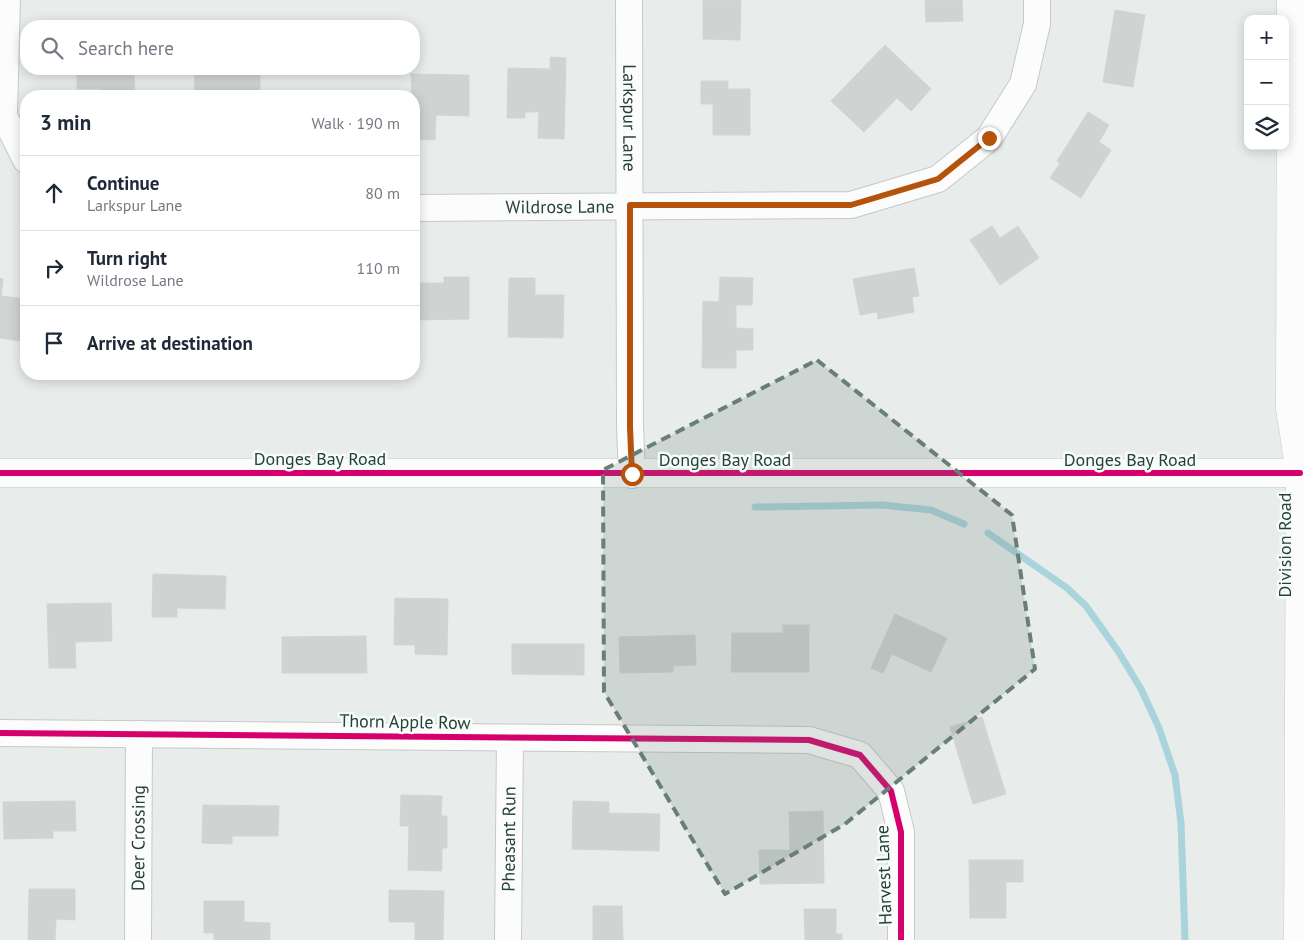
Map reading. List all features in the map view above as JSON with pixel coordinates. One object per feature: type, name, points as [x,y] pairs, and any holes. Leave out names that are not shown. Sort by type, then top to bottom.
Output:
[{"type":"street","points":[[7,0],[4,116],[20,148]]},
{"type":"street","name":"Larkspur Lane","points":[[628,0],[630,427],[632,474]]},
{"type":"street","name":"Wildrose Lane","points":[[420,208],[851,205],[938,179],[989,138],[1023,84],[1037,24],[1037,0]]},
{"type":"street","name":"Division Road","points":[[1291,0],[1290,408],[1300,473],[1298,940]]},
{"type":"street","name":"Donges Bay Road","points":[[0,473],[1300,473]]},
{"type":"street","name":"Thorn Apple Row","points":[[0,733],[809,740]]},
{"type":"street","name":"Deer Crossing","points":[[138,940],[139,734]]},
{"type":"street","name":"Pheasant Run","points":[[508,940],[510,738]]},
{"type":"street","name":"Harvest Lane","points":[[809,740],[860,754],[891,791],[901,832],[901,940]]},
{"type":"highlighted area","points":[[817,360],[1012,515],[1035,669],[845,824],[725,894],[604,692],[603,470]]},
{"type":"building","points":[[703,0],[741,0],[740,40],[703,39]]},
{"type":"building","points":[[925,0],[962,0],[963,21],[926,22]]},
{"type":"building","points":[[1115,10],[1145,15],[1133,87],[1103,82]]},
{"type":"building","points":[[885,45],[931,89],[911,111],[897,98],[864,132],[831,101]]},
{"type":"building","points":[[550,57],[566,58],[564,139],[538,138],[539,112],[525,112],[525,118],[507,118],[508,68],[550,69]]},
{"type":"building","points":[[77,75],[134,75],[135,90],[77,89]]},
{"type":"building","points":[[195,75],[260,75],[260,90],[194,90]]},
{"type":"building","points":[[411,75],[469,75],[469,116],[436,115],[435,140],[420,139],[420,90],[412,90]]},
{"type":"building","points":[[701,81],[728,81],[728,89],[750,89],[750,135],[713,135],[713,104],[701,104]]},
{"type":"building","points":[[1088,112],[1109,125],[1099,142],[1111,150],[1081,198],[1050,178],[1060,163],[1057,161]]},
{"type":"building","points":[[992,226],[1000,238],[1018,226],[1039,258],[1000,285],[970,240]]},
{"type":"building","points":[[914,268],[919,296],[912,297],[914,312],[878,319],[877,312],[860,315],[853,279]]},
{"type":"building","points":[[444,277],[469,277],[469,319],[420,320],[420,283],[444,283]]},
{"type":"building","points":[[720,277],[753,278],[752,305],[736,305],[736,328],[753,329],[753,350],[736,350],[736,368],[702,368],[703,301],[719,302]]},
{"type":"building","points":[[0,278],[3,279],[1,296],[20,298],[20,341],[0,338]]},
{"type":"building","points":[[509,278],[535,278],[535,295],[564,295],[563,338],[508,337]]},
{"type":"building","points":[[153,574],[226,576],[225,609],[177,608],[177,617],[152,617]]},
{"type":"building","points":[[395,598],[448,599],[447,655],[415,654],[415,645],[394,645]]},
{"type":"building","points":[[111,603],[112,641],[75,642],[76,668],[49,668],[47,604]]},
{"type":"building","points":[[895,614],[947,638],[931,672],[892,654],[883,673],[871,668]]},
{"type":"building","points":[[783,625],[809,625],[809,672],[731,672],[732,633],[783,633]]},
{"type":"building","points":[[695,635],[696,665],[673,666],[673,672],[620,673],[619,637]]},
{"type":"building","points":[[366,636],[367,673],[282,673],[282,637]]},
{"type":"building","points":[[512,644],[584,644],[584,675],[512,674]]},
{"type":"building","points":[[982,717],[1006,794],[973,804],[950,727]]},
{"type":"building","points":[[401,795],[442,796],[441,816],[447,816],[447,848],[442,848],[442,871],[408,870],[409,826],[400,826]]},
{"type":"building","points":[[75,801],[76,831],[53,831],[53,838],[4,839],[3,802]]},
{"type":"building","points":[[573,801],[609,802],[609,813],[660,814],[659,851],[572,849]]},
{"type":"building","points":[[203,805],[279,806],[278,836],[232,836],[232,844],[202,843]]},
{"type":"building","points":[[823,811],[824,883],[760,884],[759,850],[790,850],[789,812]]},
{"type":"building","points":[[969,860],[1023,860],[1023,882],[1006,882],[1006,918],[970,918]]},
{"type":"building","points":[[29,889],[75,889],[75,920],[56,919],[55,940],[28,940]]},
{"type":"building","points":[[389,890],[444,891],[443,940],[415,940],[415,922],[389,922]]},
{"type":"building","points":[[204,901],[244,901],[244,922],[270,923],[270,940],[214,940],[214,933],[204,933]]},
{"type":"building","points":[[593,906],[622,906],[623,940],[593,940]]},
{"type":"building","points":[[804,909],[836,909],[836,934],[842,934],[842,940],[805,940]]},
{"type":"waterway","points":[[755,507],[882,505],[931,510],[964,524]]},
{"type":"waterway","points":[[988,533],[1067,588],[1086,606],[1118,651],[1141,689],[1159,728],[1175,775],[1181,823],[1185,940]]},
{"type":"cycle path","points":[[0,473],[1300,473]]},
{"type":"cycle path","points":[[0,733],[809,740],[860,755],[891,791],[901,832],[901,940]]},
{"type":"route","points":[[632,474],[630,427],[630,205],[851,205],[938,179],[989,138]]}]
